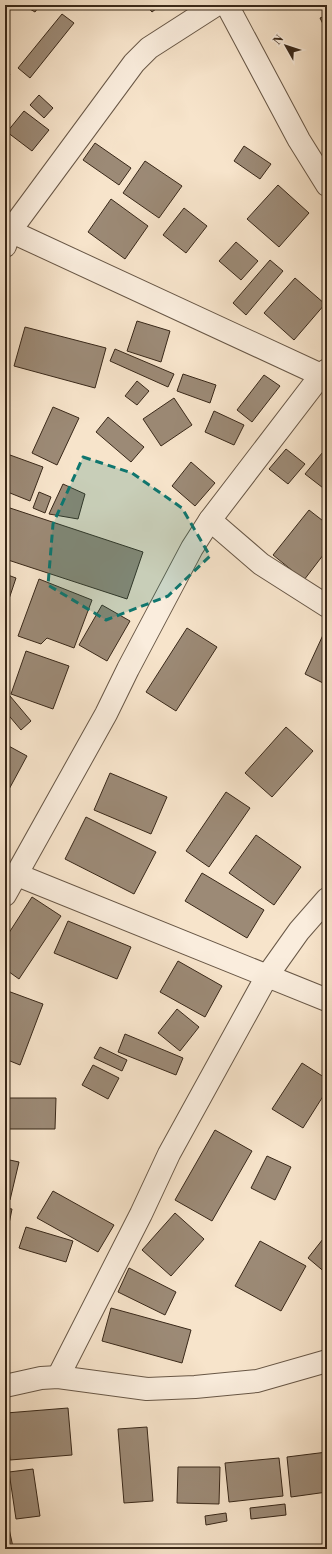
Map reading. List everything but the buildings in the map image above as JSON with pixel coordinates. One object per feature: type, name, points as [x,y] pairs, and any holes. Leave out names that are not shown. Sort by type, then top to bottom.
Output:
[{"type":"street","points":[[5,895],[15,874],[106,714],[128,668],[192,548],[210,520],[324,373],[7,234],[134,63],[149,48],[216,5]]},
{"type":"street","points":[[227,5],[299,140],[327,185]]},
{"type":"street","points":[[210,520],[261,564],[327,606]]},
{"type":"street","points":[[15,874],[327,1000]]},
{"type":"street","points":[[58,1377],[141,1214],[169,1154],[267,976],[299,931],[327,899]]},
{"type":"street","points":[[5,1386],[41,1378],[58,1377],[147,1389],[195,1387],[257,1381],[327,1361]]},
{"type":"highlighted area","points":[[83,457],[132,473],[182,508],[210,556],[168,596],[106,620],[48,585],[53,524]]}]
